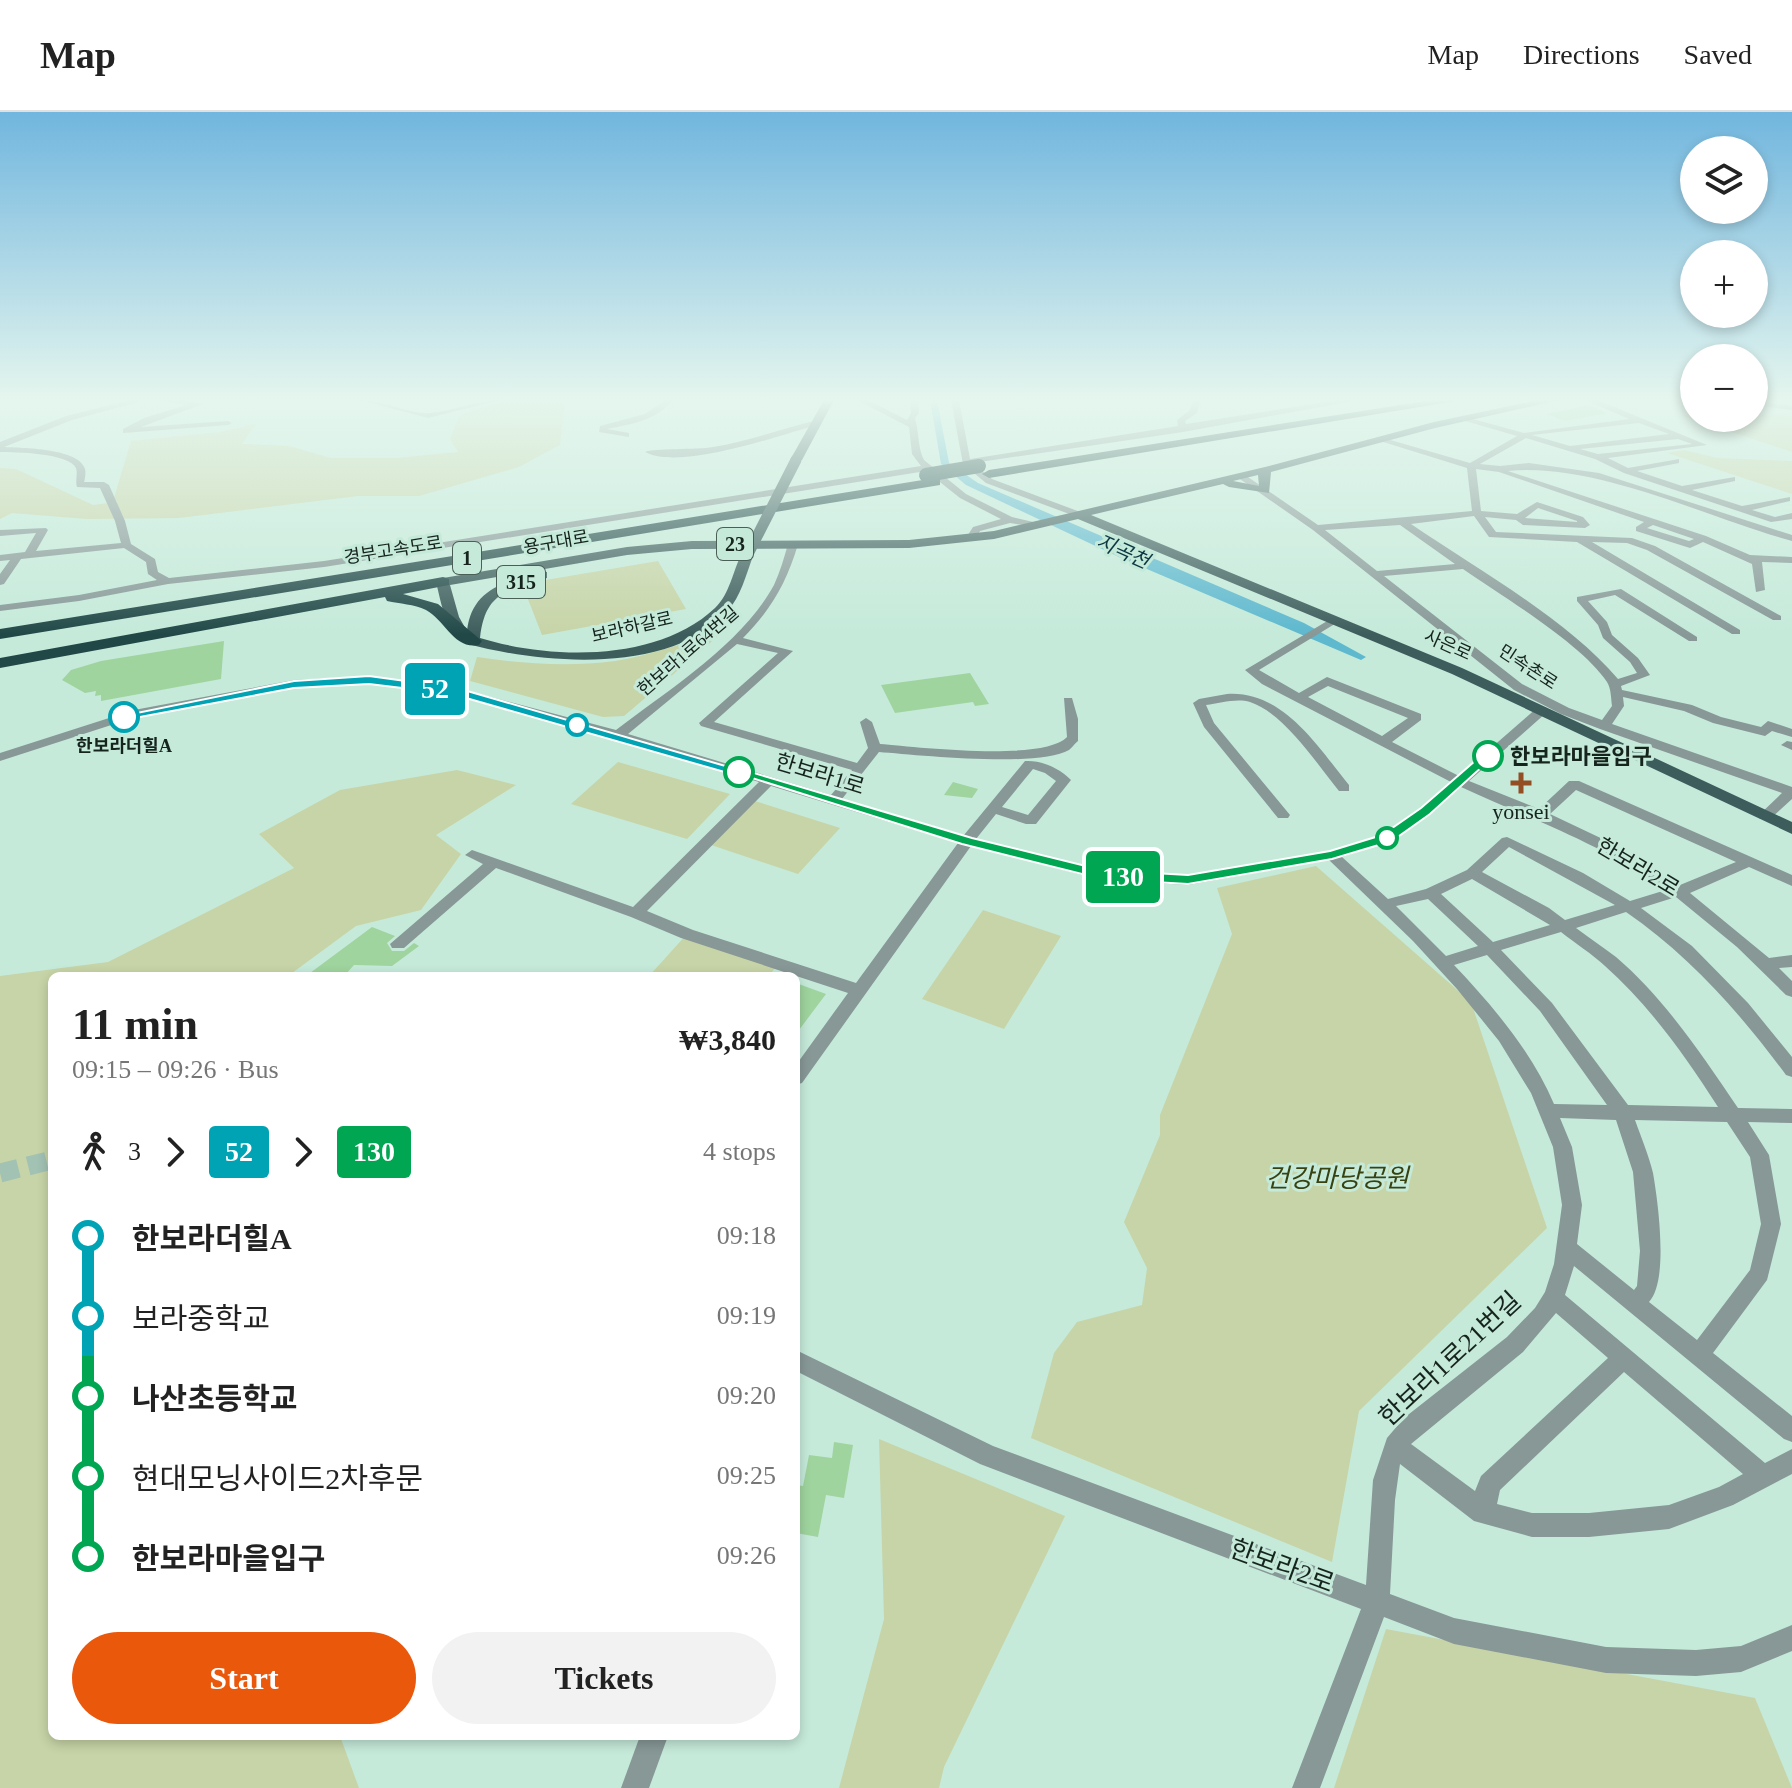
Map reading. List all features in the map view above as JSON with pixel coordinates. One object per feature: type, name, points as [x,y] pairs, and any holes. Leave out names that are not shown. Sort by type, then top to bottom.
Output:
[{"type":"highway","name":"경부고속도로","points":[[0,622],[909,478]]},
{"type":"highway","name":"경부고속도로","points":[[0,634],[910,478]]},
{"type":"highway","name":"용구대로","points":[[0,663],[443,582]]},
{"type":"highway","points":[[354,598],[416,601],[444,616],[455,633],[473,641]]},
{"type":"highway","points":[[0,652],[103,634],[239,618]]},
{"type":"highway","points":[[0,673],[239,618]]},
{"type":"main road","name":"보라하갈로","points":[[473,641],[513,651],[575,657],[628,650],[694,630],[720,611],[728,601],[787,478]]},
{"type":"main road","name":"23","points":[[1033,526],[1236,478]]},
{"type":"main road","points":[[1214,483],[1265,491],[1263,478]]},
{"type":"main road","name":"사은로","points":[[1075,516],[1331,622],[1419,654],[1792,829]]},
{"type":"main road","name":"용구대로","points":[[443,582],[602,555],[692,545],[909,544],[971,538],[1033,526]]},
{"type":"main road","name":"315","points":[[473,641],[473,619],[480,603],[492,592],[602,555]]},
{"type":"main road","points":[[443,582],[460,632],[473,641]]},
{"type":"street","points":[[80,478],[80,485],[104,485],[109,501],[125,525],[126,545]]},
{"type":"street","points":[[0,608],[79,598],[168,581],[324,564],[907,478]]},
{"type":"street","points":[[934,478],[1010,520],[1033,526]]},
{"type":"street","points":[[987,478],[1075,516]]},
{"type":"street","name":"민속촌로","points":[[1244,478],[1316,528],[1518,687],[1565,711],[1604,726],[1792,792]]},
{"type":"street","points":[[1473,478],[1477,513],[1502,544]]},
{"type":"street","points":[[1521,478],[1702,538],[1752,558],[1757,562],[1760,590]]},
{"type":"street","points":[[1606,478],[1792,538]]},
{"type":"street","points":[[1649,478],[1774,520],[1792,516]]},
{"type":"street","points":[[1682,489],[1732,479]]},
{"type":"street","points":[[1519,517],[1523,522],[1589,525],[1527,499]]},
{"type":"street","points":[[1741,509],[1787,499]]},
{"type":"street","points":[[1316,528],[1477,513],[1519,517],[1537,505]]},
{"type":"street","points":[[971,538],[976,529],[1010,520]]},
{"type":"street","points":[[1402,522],[1594,659],[1616,688],[1618,706],[1604,726]]},
{"type":"street","points":[[0,533],[43,530],[0,582]]},
{"type":"street","points":[[1493,535],[1628,540],[1651,548],[1777,618]]},
{"type":"street","points":[[1579,539],[1736,632]]},
{"type":"street","name":"한보라1로64번길","points":[[618,735],[734,640],[776,590],[793,544]]},
{"type":"street","points":[[0,558],[126,545],[151,561],[153,574],[168,581]]},
{"type":"street","points":[[1752,558],[1792,560]]},
{"type":"street","points":[[1376,574],[1462,566]]},
{"type":"street","points":[[1616,688],[1644,675],[1607,636],[1603,624],[1581,599],[1654,584]]},
{"type":"street","points":[[1617,591],[1693,639]]},
{"type":"street","name":"한보라2로","points":[[1331,622],[1251,670],[1266,681],[1458,781],[1541,815],[1625,857],[1680,891],[1736,935],[1792,991]]},
{"type":"street","points":[[734,640],[787,651],[705,723],[860,768]]},
{"type":"street","name":"한보라1로","points":[[0,757],[134,714],[315,682],[369,680],[453,691],[618,735],[967,841],[1102,875],[1143,879],[1213,877],[1332,855],[1387,838],[1426,811],[1542,710]]},
{"type":"street","points":[[1300,697],[1327,681],[1417,717],[1383,742]]},
{"type":"street","points":[[1616,688],[1765,732],[1768,725],[1790,741]]},
{"type":"street","points":[[1283,815],[1208,724],[1199,703],[1231,697],[1256,700],[1311,745],[1344,788]]},
{"type":"street","points":[[875,748],[968,753],[1051,751],[1064,747],[1073,738],[1068,701]]},
{"type":"street","points":[[866,722],[875,748]]},
{"type":"street","points":[[833,801],[875,748]]},
{"type":"street","points":[[800,1072],[967,841],[1030,764],[1050,770],[1064,780],[1031,821],[995,809]]},
{"type":"street","points":[[636,913],[768,781]]},
{"type":"street","points":[[1541,815],[1574,784],[1792,881]]},
{"type":"street","points":[[1765,816],[1792,792]]},
{"type":"street","points":[[1386,904],[1431,893],[1472,873],[1507,841],[1572,872],[1629,906],[1686,950],[1739,1004],[1792,1070]]},
{"type":"street","points":[[472,855],[687,934],[858,990]]},
{"type":"street","name":"한보라1로21번길","points":[[1306,1788],[1376,1600],[1387,1471],[1395,1446],[1417,1422],[1529,1331],[1553,1298],[1568,1249],[1572,1214],[1570,1173],[1549,1111],[1501,1035],[1444,962],[1332,855]]},
{"type":"street","points":[[1444,962],[1680,891],[1751,861]]},
{"type":"street","points":[[398,944],[493,863]]},
{"type":"street","points":[[1472,873],[1565,926],[1611,962],[1655,1007],[1735,1115],[1759,1155],[1771,1224],[1760,1274],[1699,1355]]},
{"type":"street","points":[[1431,893],[1490,948],[1546,1007],[1623,1113],[1643,1172],[1650,1251],[1647,1290],[1635,1303]]},
{"type":"street","points":[[1767,964],[1792,961]]},
{"type":"street","points":[[1549,1111],[1792,1116]]},
{"type":"street","points":[[1568,1249],[1792,1431]]},
{"type":"street","points":[[1553,1298],[1764,1477]]},
{"type":"street","points":[[1483,1512],[1489,1484],[1624,1358]]},
{"type":"street","name":"한보라2로","points":[[800,1365],[988,1456],[1454,1631],[1606,1660],[1696,1663],[1741,1659],[1792,1638]]},
{"type":"street","points":[[1395,1446],[1483,1512],[1532,1525],[1589,1525],[1669,1517],[1725,1497],[1792,1461]]},
{"type":"street","points":[[635,1788],[653,1740]]},
{"type":"green space","points":[[0,478],[36,478],[93,505],[117,502],[114,498],[120,478],[480,478],[419,496],[358,496],[179,518],[87,519],[12,513],[0,519]]},
{"type":"green space","points":[[1744,478],[1792,478],[1792,494]]},
{"type":"green space","points":[[658,561],[686,609],[542,635],[522,584]]},
{"type":"green space","points":[[724,631],[624,716],[603,717],[470,681],[477,657],[546,664],[615,661],[657,652]]},
{"type":"green space","points":[[618,762],[730,794],[687,839],[571,804]]},
{"type":"green space","points":[[457,770],[516,785],[436,835],[461,854],[421,910],[356,926],[293,972],[48,972],[48,1740],[341,1740],[359,1788],[0,1788],[0,976],[108,962],[294,868],[259,834],[340,790]]},
{"type":"green space","points":[[755,801],[840,828],[798,874],[711,845]]},
{"type":"green space","name":"건강마당공원","points":[[1316,866],[1471,1002],[1547,1228],[1359,1411],[1332,1562],[1031,1438],[1054,1353],[1077,1322],[1142,1305],[1147,1268],[1124,1222],[1160,1135],[1160,1115],[1232,934],[1217,888]]},
{"type":"green space","points":[[983,910],[1061,936],[1004,1029],[922,999]]},
{"type":"green space","points":[[687,934],[778,964],[772,972],[653,972]]},
{"type":"green space","points":[[879,1439],[1065,1516],[944,1767],[939,1788],[839,1788],[884,1619]]},
{"type":"green space","points":[[1386,1629],[1755,1698],[1792,1788],[1334,1788]]},
{"type":"water","name":"지곡천","points":[[958,478],[971,478],[1304,623],[1366,657],[1361,660],[1121,558],[966,485]]},
{"type":"building","points":[[224,641],[221,679],[101,701],[101,695],[95,696],[96,691],[85,693],[62,680],[71,670],[101,661]]},
{"type":"building","points":[[970,673],[989,704],[975,706],[973,702],[895,713],[881,685]]},
{"type":"building","points":[[953,782],[978,789],[972,798],[944,795]]},
{"type":"building","points":[[372,927],[395,936],[387,943],[392,951],[404,951],[414,943],[419,946],[392,966],[354,965],[348,972],[311,972]]},
{"type":"building","points":[[800,984],[826,994],[800,1029]]},
{"type":"building","points":[[834,1442],[853,1445],[844,1498],[826,1495],[818,1537],[800,1534],[800,1486],[803,1486],[809,1455],[832,1458]]},
{"type":"tunnel","points":[[0,1173],[48,1161]]},
{"type":"bus line","name":"52","points":[[124,717],[294,684],[369,680],[453,691],[618,735],[739,772]]},
{"type":"bus line","name":"130","points":[[739,772],[967,841],[1102,875],[1188,880],[1332,855],[1387,838],[1426,811],[1488,756]]},
{"type":"place","name":"한보라더힐A","points":[[124,717]]},
{"type":"place","name":"한보라마을입구","points":[[1488,756]]},
{"type":"place","name":"yonsei","points":[[1521,783]]}]
